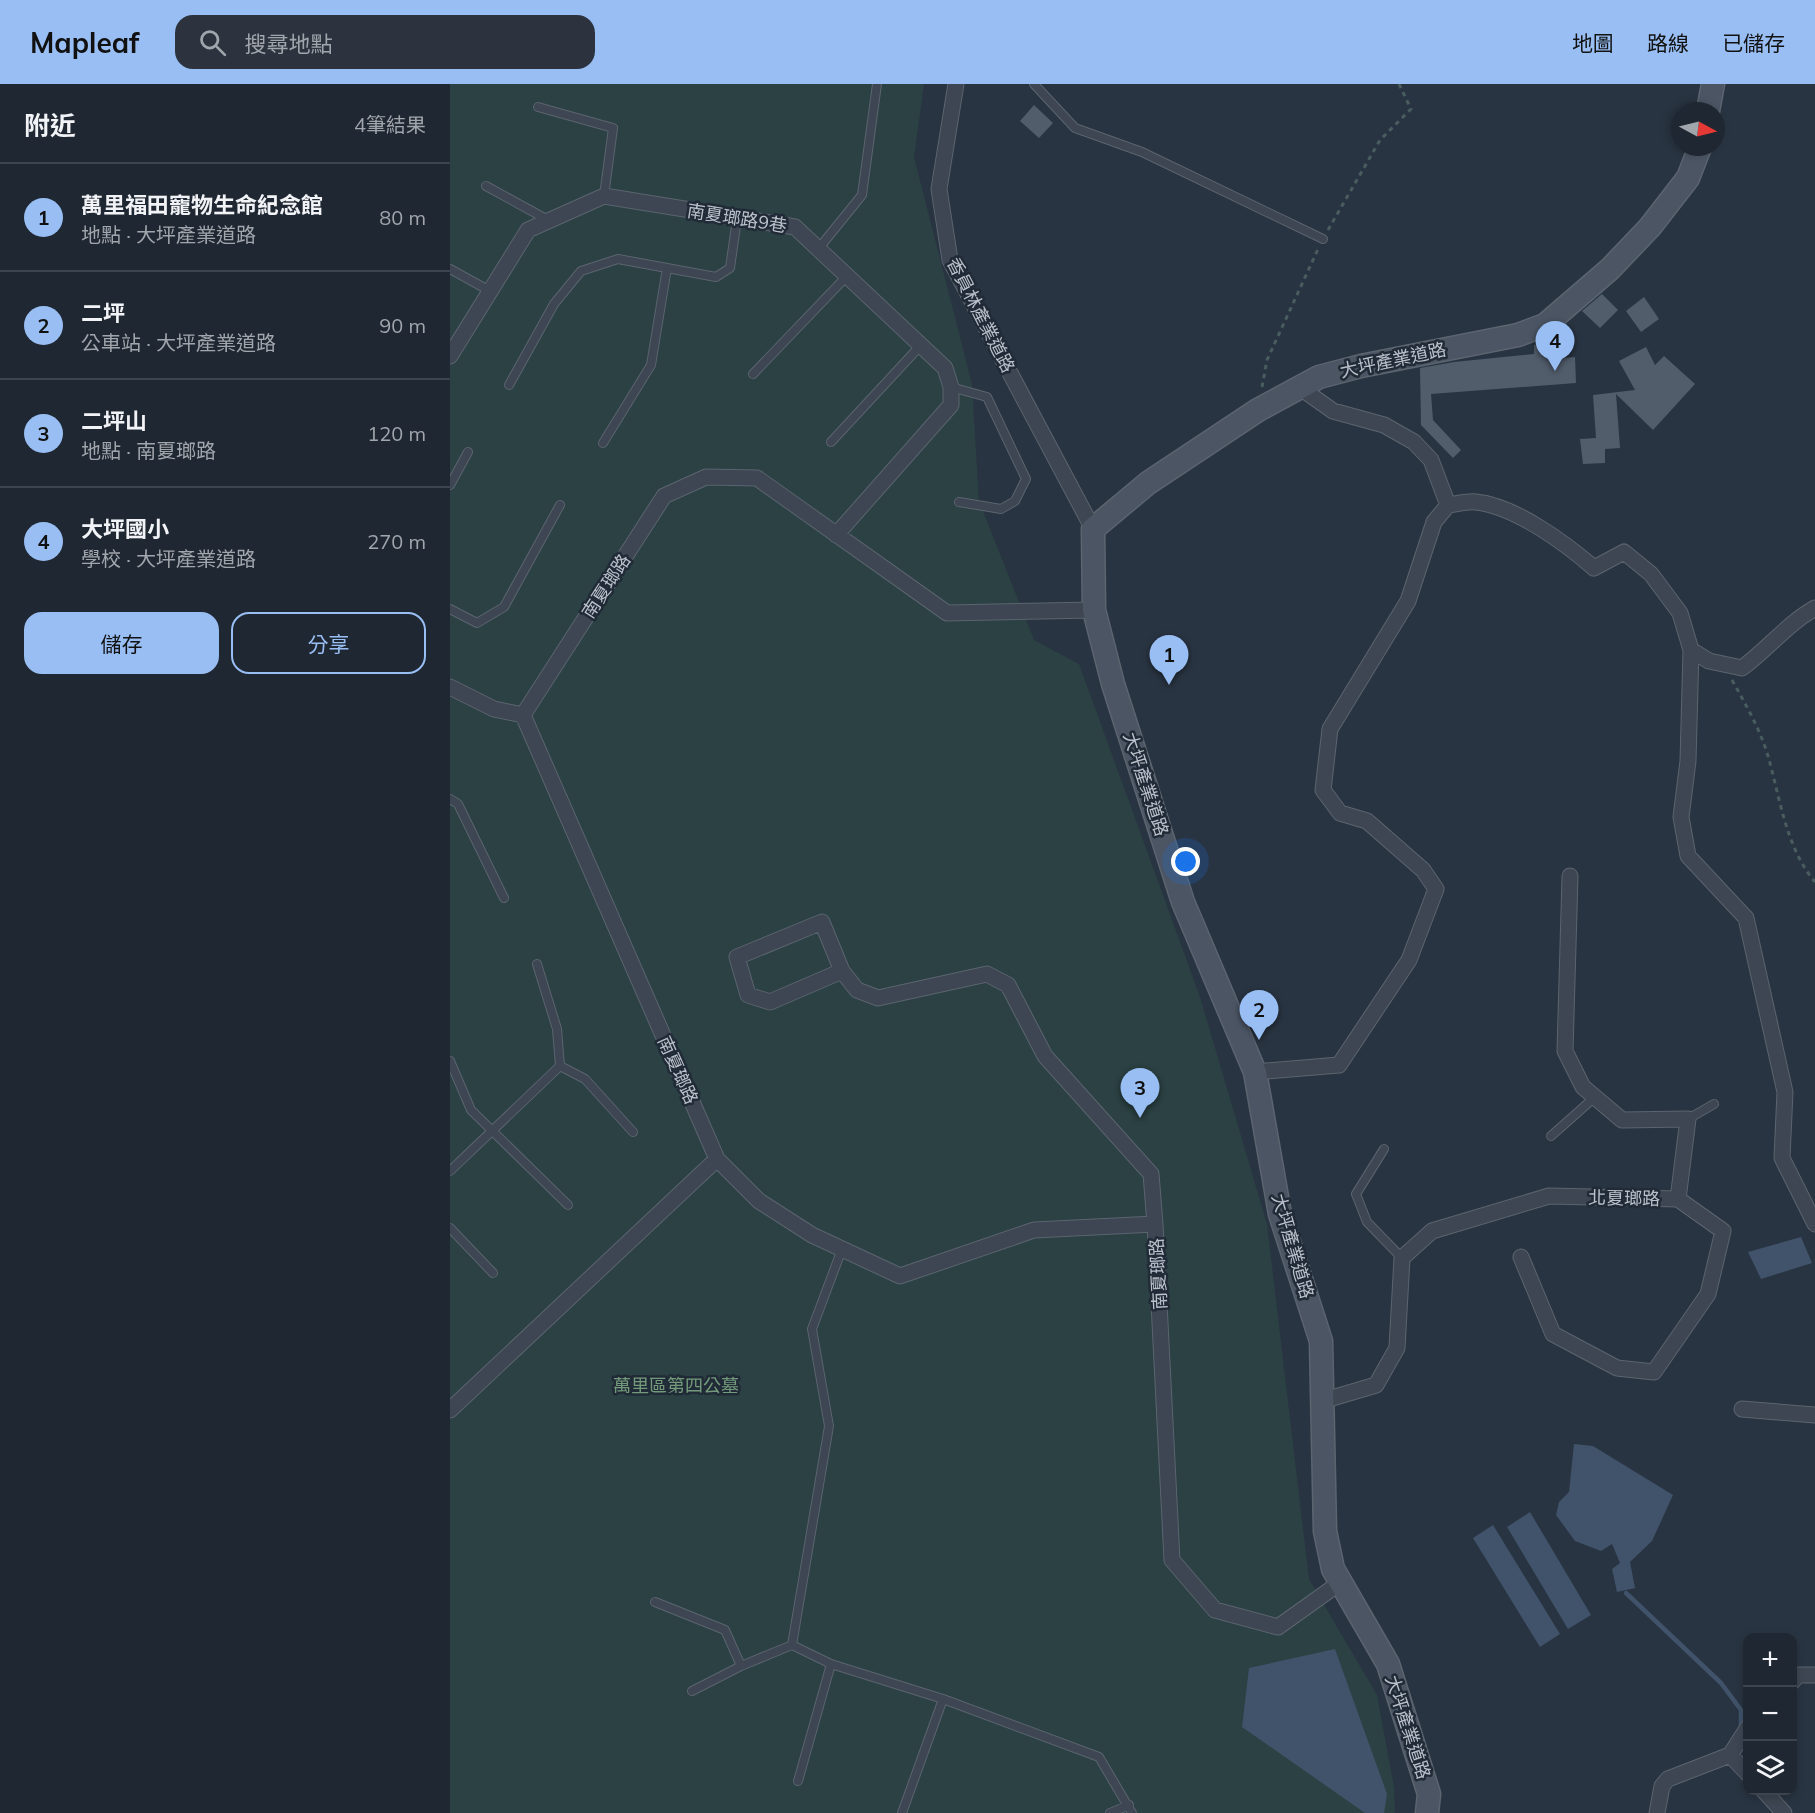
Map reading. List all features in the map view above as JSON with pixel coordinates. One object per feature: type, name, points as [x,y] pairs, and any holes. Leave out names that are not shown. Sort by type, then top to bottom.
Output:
[{"type":"street","name":"香員林產業道路","points":[[956,84],[939,189],[950,260],[1093,529]]},
{"type":"street","points":[[1710,102],[1713,84]]},
{"type":"street","name":"大坪產業道路","points":[[1426,1813],[1429,1794],[1388,1664],[1334,1569],[1325,1531],[1321,1341],[1280,1214],[1255,1072],[1183,902],[1113,684],[1094,610],[1093,529],[1148,483],[1258,410],[1319,377],[1518,335],[1545,325],[1610,269],[1650,227],[1688,178],[1697,156]]},
{"type":"street","name":"南夏瑯路9巷","points":[[604,196],[795,227],[945,368],[951,387]]},
{"type":"street","points":[[450,356],[528,230],[604,196]]},
{"type":"street","points":[[836,535],[951,405],[951,387]]},
{"type":"street","points":[[1302,388],[1333,411],[1384,425],[1414,441],[1431,460],[1448,505]]},
{"type":"street","name":"南夏瑯路","points":[[1094,610],[947,613],[757,478],[706,477],[664,496],[523,715],[717,1159],[759,1201],[813,1235],[900,1276],[1034,1230],[1155,1224],[1172,1560],[1215,1610],[1278,1627],[1341,1582]]},
{"type":"street","points":[[1255,1072],[1338,1065],[1409,960],[1436,889],[1423,870],[1367,821],[1340,813],[1323,790],[1330,729],[1408,601],[1434,522],[1448,505],[1476,502],[1515,515],[1570,548],[1594,568],[1624,552],[1651,574],[1680,613],[1690,650],[1688,761],[1681,817],[1688,856],[1746,918],[1785,1092],[1782,1158],[1815,1224]]},
{"type":"street","points":[[1690,650],[1708,661],[1742,668],[1794,620],[1815,608]]},
{"type":"street","points":[[450,687],[494,709],[523,715]]},
{"type":"street","points":[[1570,876],[1564,1051],[1583,1087],[1622,1120],[1688,1119],[1678,1199]]},
{"type":"street","points":[[842,971],[770,1002],[748,995],[737,957],[822,922],[842,971],[856,990],[878,998],[987,974],[1008,985],[1045,1056],[1151,1174],[1155,1224]]},
{"type":"street","points":[[450,1410],[717,1159]]},
{"type":"street","name":"北夏瑯路","points":[[1402,1258],[1432,1231],[1549,1196],[1678,1199],[1723,1231],[1708,1294],[1654,1372],[1617,1368],[1553,1334],[1521,1257]]},
{"type":"street","points":[[1322,1401],[1376,1385],[1397,1348],[1402,1258]]},
{"type":"street","points":[[1742,1409],[1815,1415]]},
{"type":"street","points":[[1797,1675],[1815,1675]]},
{"type":"street","points":[[1657,1813],[1662,1786],[1668,1779],[1730,1755],[1743,1735]]},
{"type":"street","points":[[1730,1755],[1743,1769]]},
{"type":"street","points":[[1767,1795],[1784,1813]]},
{"type":"lane","points":[[819,248],[862,195],[877,84]]},
{"type":"lane","points":[[1034,84],[1075,128],[1142,152],[1323,239]]},
{"type":"lane","points":[[538,107],[614,128],[604,196]]},
{"type":"lane","points":[[486,186],[548,220]]},
{"type":"lane","points":[[509,385],[554,304],[581,271],[618,259],[716,277],[730,268],[737,219]]},
{"type":"lane","points":[[603,443],[651,365],[667,268]]},
{"type":"lane","points":[[450,269],[490,291]]},
{"type":"lane","points":[[753,374],[847,276]]},
{"type":"lane","points":[[831,442],[921,345]]},
{"type":"lane","points":[[951,387],[987,397],[1026,479],[1015,501],[1001,509],[959,502]]},
{"type":"lane","points":[[450,484],[468,452]]},
{"type":"lane","points":[[450,609],[477,623],[504,608],[560,505]]},
{"type":"lane","points":[[450,799],[458,804],[504,898]]},
{"type":"lane","points":[[537,964],[557,1029],[560,1066]]},
{"type":"lane","points":[[450,1061],[471,1110],[568,1204]]},
{"type":"lane","points":[[450,1171],[560,1066]]},
{"type":"lane","points":[[560,1066],[585,1079],[633,1132]]},
{"type":"lane","points":[[1551,1136],[1595,1097]]},
{"type":"lane","points":[[1688,1119],[1714,1104]]},
{"type":"lane","points":[[1384,1149],[1356,1194],[1367,1222],[1402,1258]]},
{"type":"lane","points":[[450,1228],[493,1273]]},
{"type":"lane","points":[[792,1645],[829,1426],[812,1329],[842,1249]]},
{"type":"lane","points":[[655,1602],[725,1630],[741,1666]]},
{"type":"lane","points":[[692,1691],[741,1666],[792,1645],[831,1664],[943,1699],[1099,1757],[1130,1809],[1110,1813]]},
{"type":"lane","points":[[798,1781],[831,1664]]},
{"type":"lane","points":[[902,1813],[943,1699]]},
{"type":"path","points":[[1728,666],[1728,672],[1752,715],[1768,756],[1778,801],[1804,869],[1815,882]]},
{"type":"green space","name":"萬里區第四公墓","points":[[450,84],[924,84],[914,157],[972,384],[979,501],[1034,640],[1079,664],[1200,997],[1267,1224],[1309,1579],[1377,1695],[1394,1787],[1395,1813],[450,1813]]},
{"type":"water","points":[[1801,1237],[1812,1263],[1761,1279],[1748,1252]]},
{"type":"water","points":[[1574,1444],[1593,1446],[1673,1495],[1652,1541],[1630,1562],[1635,1588],[1617,1592],[1612,1569],[1620,1563],[1612,1544],[1601,1551],[1575,1541],[1556,1515],[1559,1502],[1569,1492]]},
{"type":"water","points":[[1530,1512],[1591,1615],[1568,1629],[1507,1527]]},
{"type":"water","points":[[1493,1525],[1560,1634],[1540,1647],[1473,1538]]},
{"type":"water","points":[[1335,1649],[1387,1794],[1384,1813],[1365,1813],[1242,1727],[1249,1668]]},
{"type":"building","points":[[1034,105],[1053,123],[1039,138],[1020,121]]},
{"type":"building","points":[[1602,294],[1618,310],[1600,328],[1582,311]]},
{"type":"building","points":[[1644,297],[1659,319],[1641,332],[1626,311]]},
{"type":"building","points":[[1551,343],[1553,359],[1575,357],[1576,383],[1431,394],[1433,420],[1461,450],[1453,458],[1421,425],[1420,368],[1454,362],[1534,354],[1534,345]]},
{"type":"building","points":[[1646,347],[1655,365],[1664,356],[1695,384],[1653,430],[1616,394],[1620,448],[1605,449],[1605,463],[1583,464],[1580,439],[1596,438],[1593,395],[1635,390],[1619,361]]},
{"type":"waterway","points":[[1626,1593],[1721,1683],[1741,1710],[1741,1729]]},
{"type":"place","name":"大坪國小","points":[[1555,371]]},
{"type":"place","name":"萬里福田寵物生命紀念館","points":[[1169,685]]},
{"type":"place","name":"二坪","points":[[1259,1040]]},
{"type":"place","name":"二坪山","points":[[1140,1118]]}]
